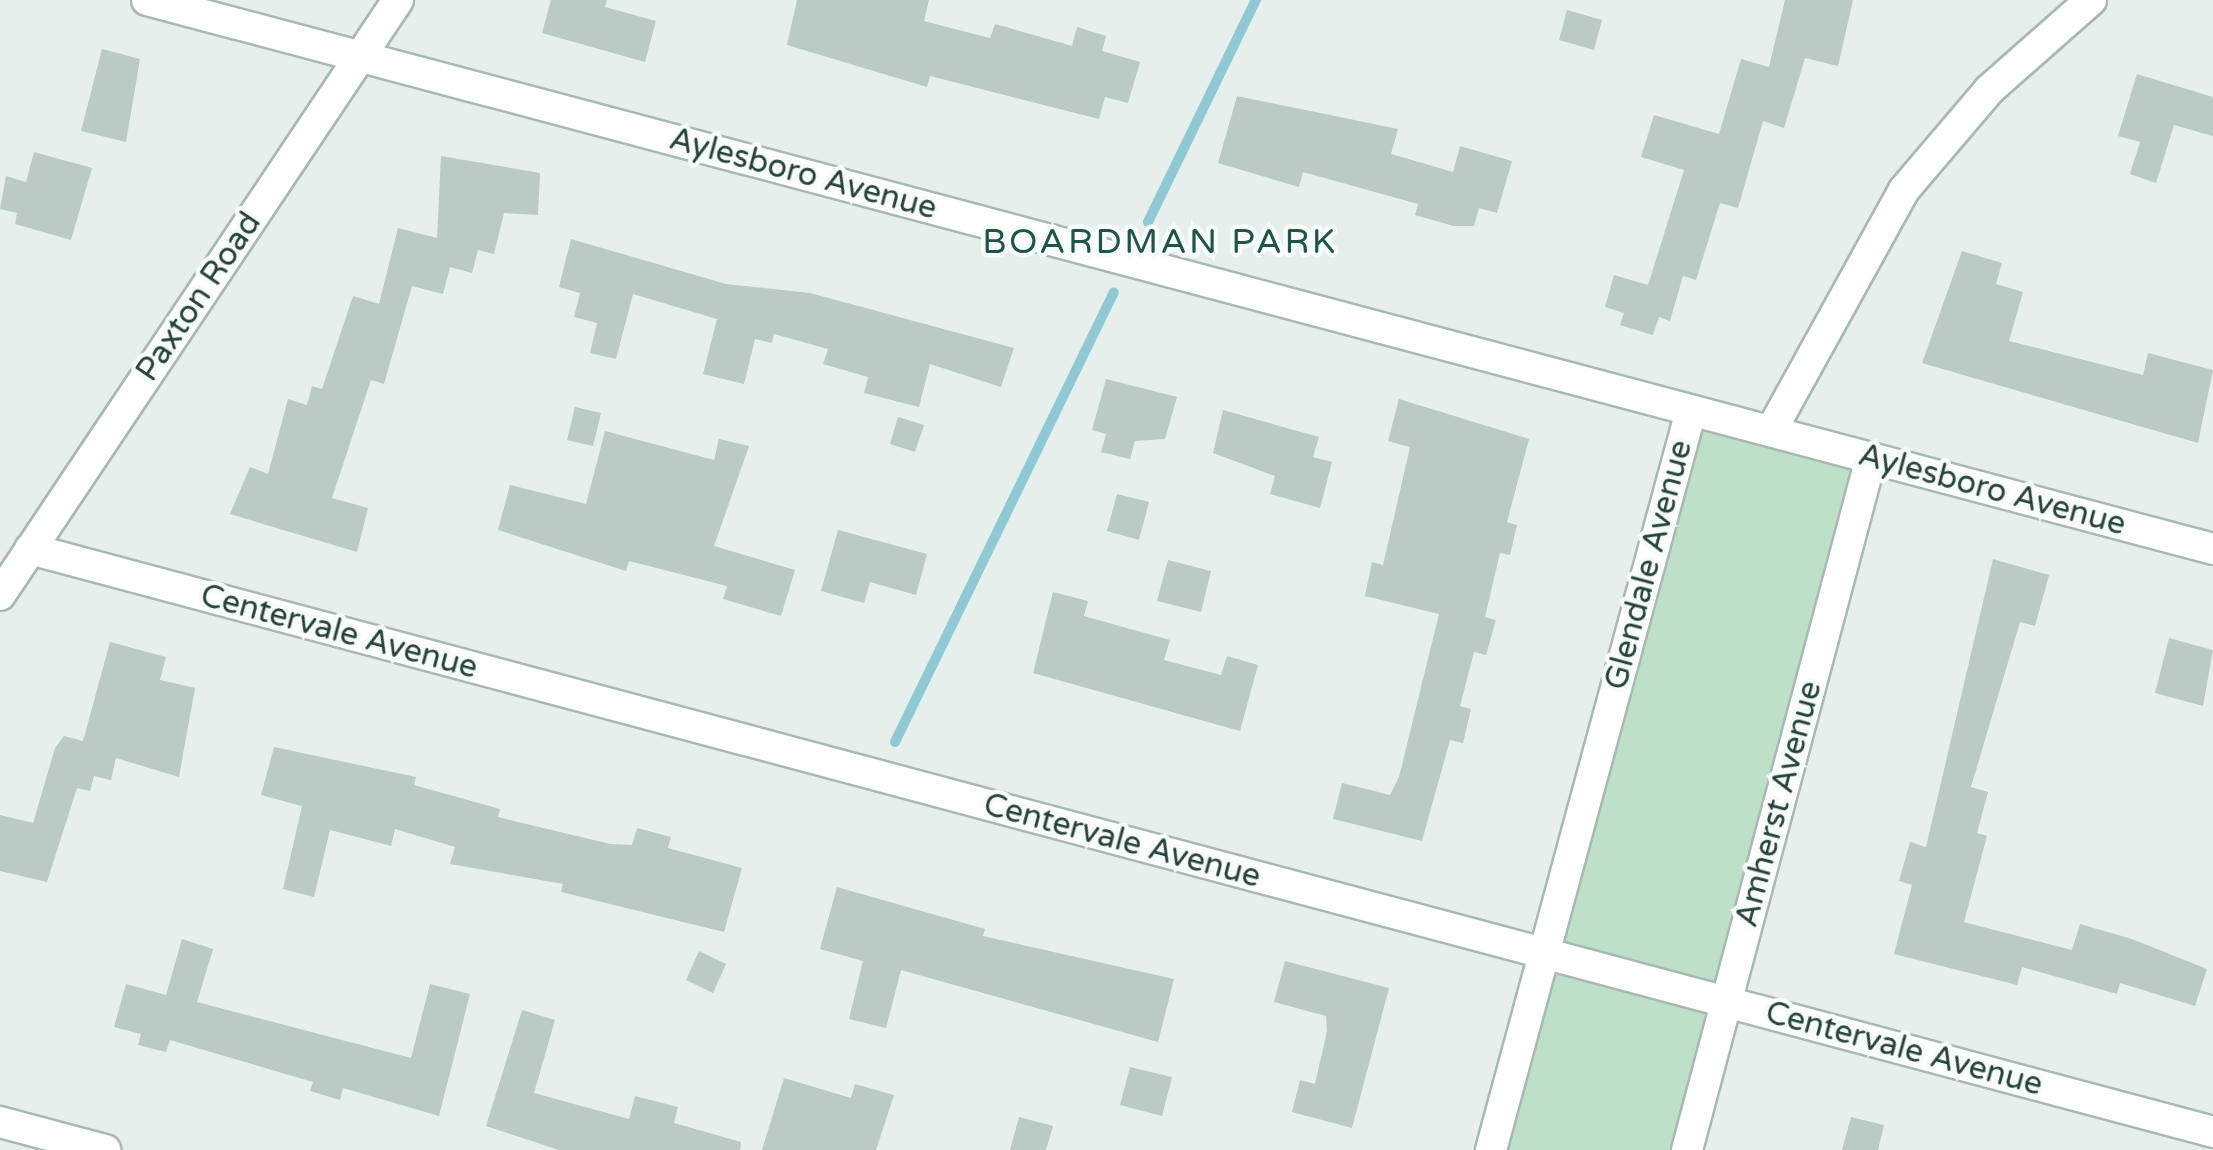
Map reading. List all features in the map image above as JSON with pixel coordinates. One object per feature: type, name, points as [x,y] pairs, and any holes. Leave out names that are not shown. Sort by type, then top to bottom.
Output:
[{"type":"street","name":"Aylesboro Avenue","points":[[147,0],[1691,411]]},
{"type":"street","name":"Paxton Road","points":[[0,595],[398,0]]},
{"type":"street","points":[[1771,431],[1904,190],[1989,90],[2091,0]]},
{"type":"street","name":"Glendale Avenue","points":[[1491,1150],[1691,411],[1771,431]]},
{"type":"street","name":"Aylesboro Avenue","points":[[1771,431],[2213,550]]},
{"type":"street","name":"Amherst Avenue","points":[[1687,1150],[1871,458]]},
{"type":"street","name":"Centervale Avenue","points":[[30,549],[2213,1132]]},
{"type":"street","points":[[0,1122],[105,1150]]},
{"type":"green space","points":[[1691,411],[1871,458],[1687,1150],[1491,1150]]},
{"type":"building","points":[[551,0],[607,0],[605,7],[656,21],[645,62],[542,33]]},
{"type":"building","points":[[797,0],[929,0],[924,21],[990,38],[995,24],[1072,46],[1077,27],[1106,36],[1102,51],[1140,62],[1128,103],[1105,97],[1099,119],[930,76],[927,87],[787,45]]},
{"type":"building","points":[[1785,0],[1853,0],[1838,66],[1805,58],[1784,128],[1763,121],[1738,208],[1720,203],[1696,280],[1683,276],[1670,321],[1659,317],[1653,335],[1620,325],[1624,313],[1605,307],[1614,275],[1648,285],[1684,170],[1641,157],[1654,115],[1719,134],[1741,59],[1769,67]]},
{"type":"building","points":[[1567,10],[1602,20],[1594,50],[1559,40]]},
{"type":"building","points":[[102,49],[140,59],[126,142],[81,131]]},
{"type":"building","points":[[2137,74],[2213,97],[2213,136],[2174,125],[2156,183],[2130,174],[2140,142],[2118,136]]},
{"type":"building","points":[[1237,96],[1398,129],[1391,154],[1453,172],[1460,146],[1512,161],[1497,213],[1479,208],[1474,226],[1454,226],[1415,215],[1418,204],[1303,172],[1299,187],[1218,163]]},
{"type":"building","points":[[34,152],[92,168],[71,240],[15,224],[17,213],[0,209],[6,176],[26,182]]},
{"type":"building","points":[[441,156],[540,173],[538,215],[504,213],[494,254],[478,250],[472,273],[450,267],[443,294],[412,286],[384,384],[371,380],[332,498],[368,508],[357,552],[230,514],[250,467],[268,474],[288,399],[307,405],[312,386],[322,389],[353,296],[379,304],[398,228],[437,238]]},
{"type":"building","points":[[571,239],[726,284],[810,293],[1014,348],[1001,387],[930,364],[919,407],[864,393],[868,377],[823,364],[828,349],[774,334],[772,343],[755,339],[744,384],[703,374],[717,319],[633,294],[616,359],[590,353],[597,323],[574,317],[580,293],[559,287]]},
{"type":"building","points":[[1962,251],[2002,263],[1996,284],[2023,292],[2009,341],[2143,375],[2148,353],[2213,370],[2198,443],[1922,363]]},
{"type":"building","points":[[1106,379],[1177,397],[1165,439],[1135,441],[1130,459],[1101,452],[1106,434],[1092,430]]},
{"type":"building","points":[[1399,399],[1529,439],[1507,522],[1517,525],[1510,555],[1500,553],[1485,617],[1496,620],[1486,655],[1474,652],[1460,706],[1471,709],[1463,743],[1450,740],[1422,841],[1333,819],[1342,783],[1390,795],[1399,777],[1439,614],[1365,596],[1372,562],[1383,565],[1410,447],[1388,441]]},
{"type":"building","points":[[575,407],[601,413],[593,446],[567,440]]},
{"type":"building","points":[[1223,410],[1319,437],[1313,457],[1332,462],[1320,508],[1270,494],[1275,476],[1213,453]]},
{"type":"building","points":[[898,417],[924,425],[915,452],[890,444]]},
{"type":"building","points":[[605,431],[714,460],[719,439],[749,446],[714,546],[795,570],[781,616],[723,599],[727,586],[629,561],[626,571],[498,530],[510,485],[586,504]]},
{"type":"building","points":[[1117,494],[1149,502],[1139,540],[1107,531]]},
{"type":"building","points":[[838,530],[927,554],[916,595],[870,582],[864,603],[821,591]]},
{"type":"building","points":[[1993,559],[2049,575],[2035,626],[2020,622],[1971,787],[1988,792],[1977,833],[1987,836],[1964,922],[2072,950],[2080,924],[2132,939],[2207,969],[2195,1006],[2120,983],[2117,994],[2022,967],[2017,985],[1894,954],[1912,885],[1899,881],[1910,842],[1926,847]]},
{"type":"building","points":[[1168,560],[1211,571],[1201,612],[1157,601]]},
{"type":"building","points":[[1053,592],[1088,601],[1084,616],[1170,640],[1164,660],[1221,675],[1227,656],[1258,665],[1240,731],[1033,673]]},
{"type":"building","points":[[2169,638],[2213,650],[2203,706],[2155,693]]},
{"type":"building","points":[[110,642],[166,657],[160,680],[195,688],[179,777],[116,758],[111,780],[94,776],[90,791],[77,788],[47,882],[0,871],[0,815],[33,823],[55,748],[64,736],[83,741]]},
{"type":"building","points":[[274,747],[416,777],[414,785],[500,809],[498,817],[610,844],[632,845],[637,828],[671,837],[668,848],[742,868],[724,932],[561,892],[563,884],[450,864],[455,847],[395,829],[391,846],[330,830],[314,897],[283,889],[302,806],[261,795]]},
{"type":"building","points":[[837,887],[985,929],[983,936],[1174,979],[1158,1042],[901,970],[886,1028],[849,1019],[863,961],[820,949]]},
{"type":"building","points":[[182,939],[213,949],[197,1002],[411,1058],[430,984],[470,994],[439,1116],[343,1088],[340,1100],[310,1091],[313,1082],[170,1040],[166,1052],[138,1045],[141,1034],[114,1027],[126,984],[166,995]]},
{"type":"building","points":[[699,951],[726,964],[713,993],[686,980]]},
{"type":"building","points":[[1285,961],[1389,988],[1352,1128],[1292,1112],[1300,1080],[1315,1084],[1327,1031],[1326,1016],[1274,1002]]},
{"type":"building","points":[[522,1010],[555,1020],[534,1093],[629,1119],[635,1096],[678,1107],[674,1123],[741,1142],[740,1150],[559,1150],[486,1126]]},
{"type":"building","points":[[1130,1067],[1172,1077],[1162,1116],[1120,1105]]},
{"type":"building","points":[[784,1078],[851,1098],[855,1084],[894,1095],[876,1150],[762,1150]]},
{"type":"building","points":[[1019,1117],[1053,1126],[1046,1150],[1010,1150]]},
{"type":"building","points":[[1851,1117],[1884,1125],[1878,1150],[1842,1150]]},
{"type":"waterway","points":[[1148,222],[1256,0]]},
{"type":"waterway","points":[[895,742],[1114,292]]},
{"type":"district","name":"BOARDMAN PARK","points":[[1160,242]]}]
